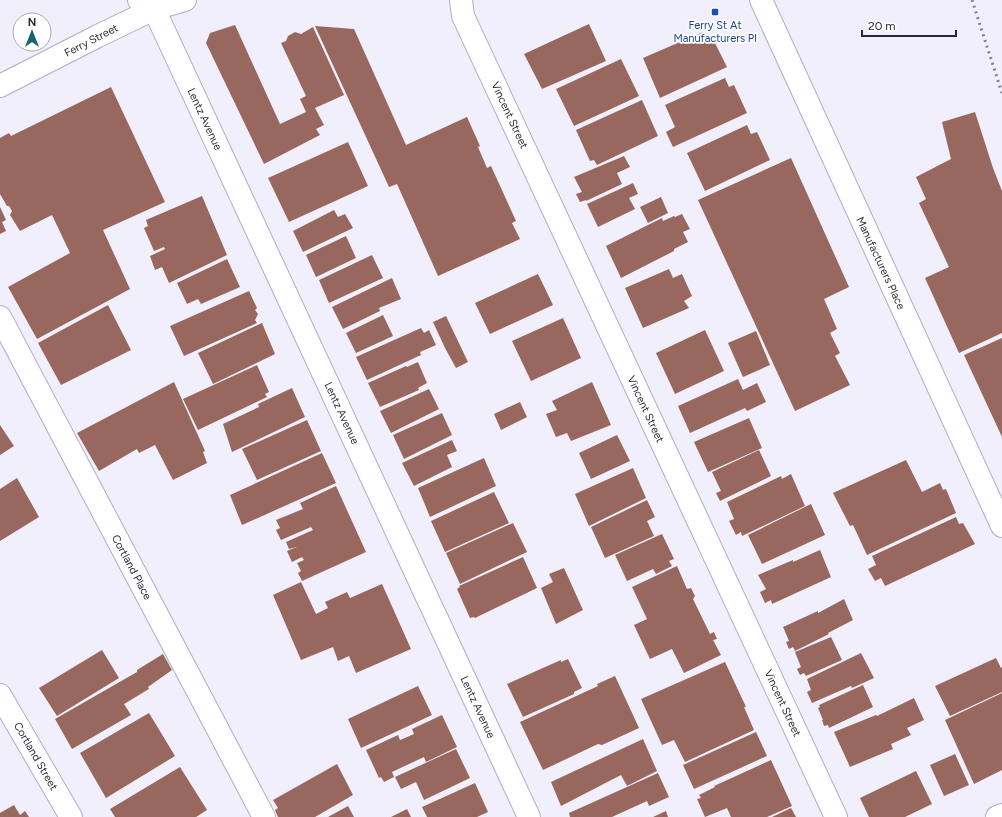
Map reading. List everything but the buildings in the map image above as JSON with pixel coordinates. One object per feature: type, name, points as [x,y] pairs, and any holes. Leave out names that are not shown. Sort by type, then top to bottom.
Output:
[{"type":"street","name":"Ferry Street","points":[[0,86],[98,36],[146,5],[185,0]]},
{"type":"street","name":"Vincent Street","points":[[461,0],[463,16],[836,817]]},
{"type":"street","name":"Manufacturers Place","points":[[761,0],[1002,526]]},
{"type":"street","name":"Lentz Avenue","points":[[146,5],[529,817]]},
{"type":"street","name":"Cortland Place","points":[[0,317],[264,817]]},
{"type":"street","name":"Cortland Street","points":[[0,695],[71,817]]},
{"type":"street","points":[[997,817],[1002,815]]},
{"type":"railway","points":[[972,0],[1002,93]]},
{"type":"place","name":"Ferry St At Manufacturers Pl","points":[[715,12]]}]
